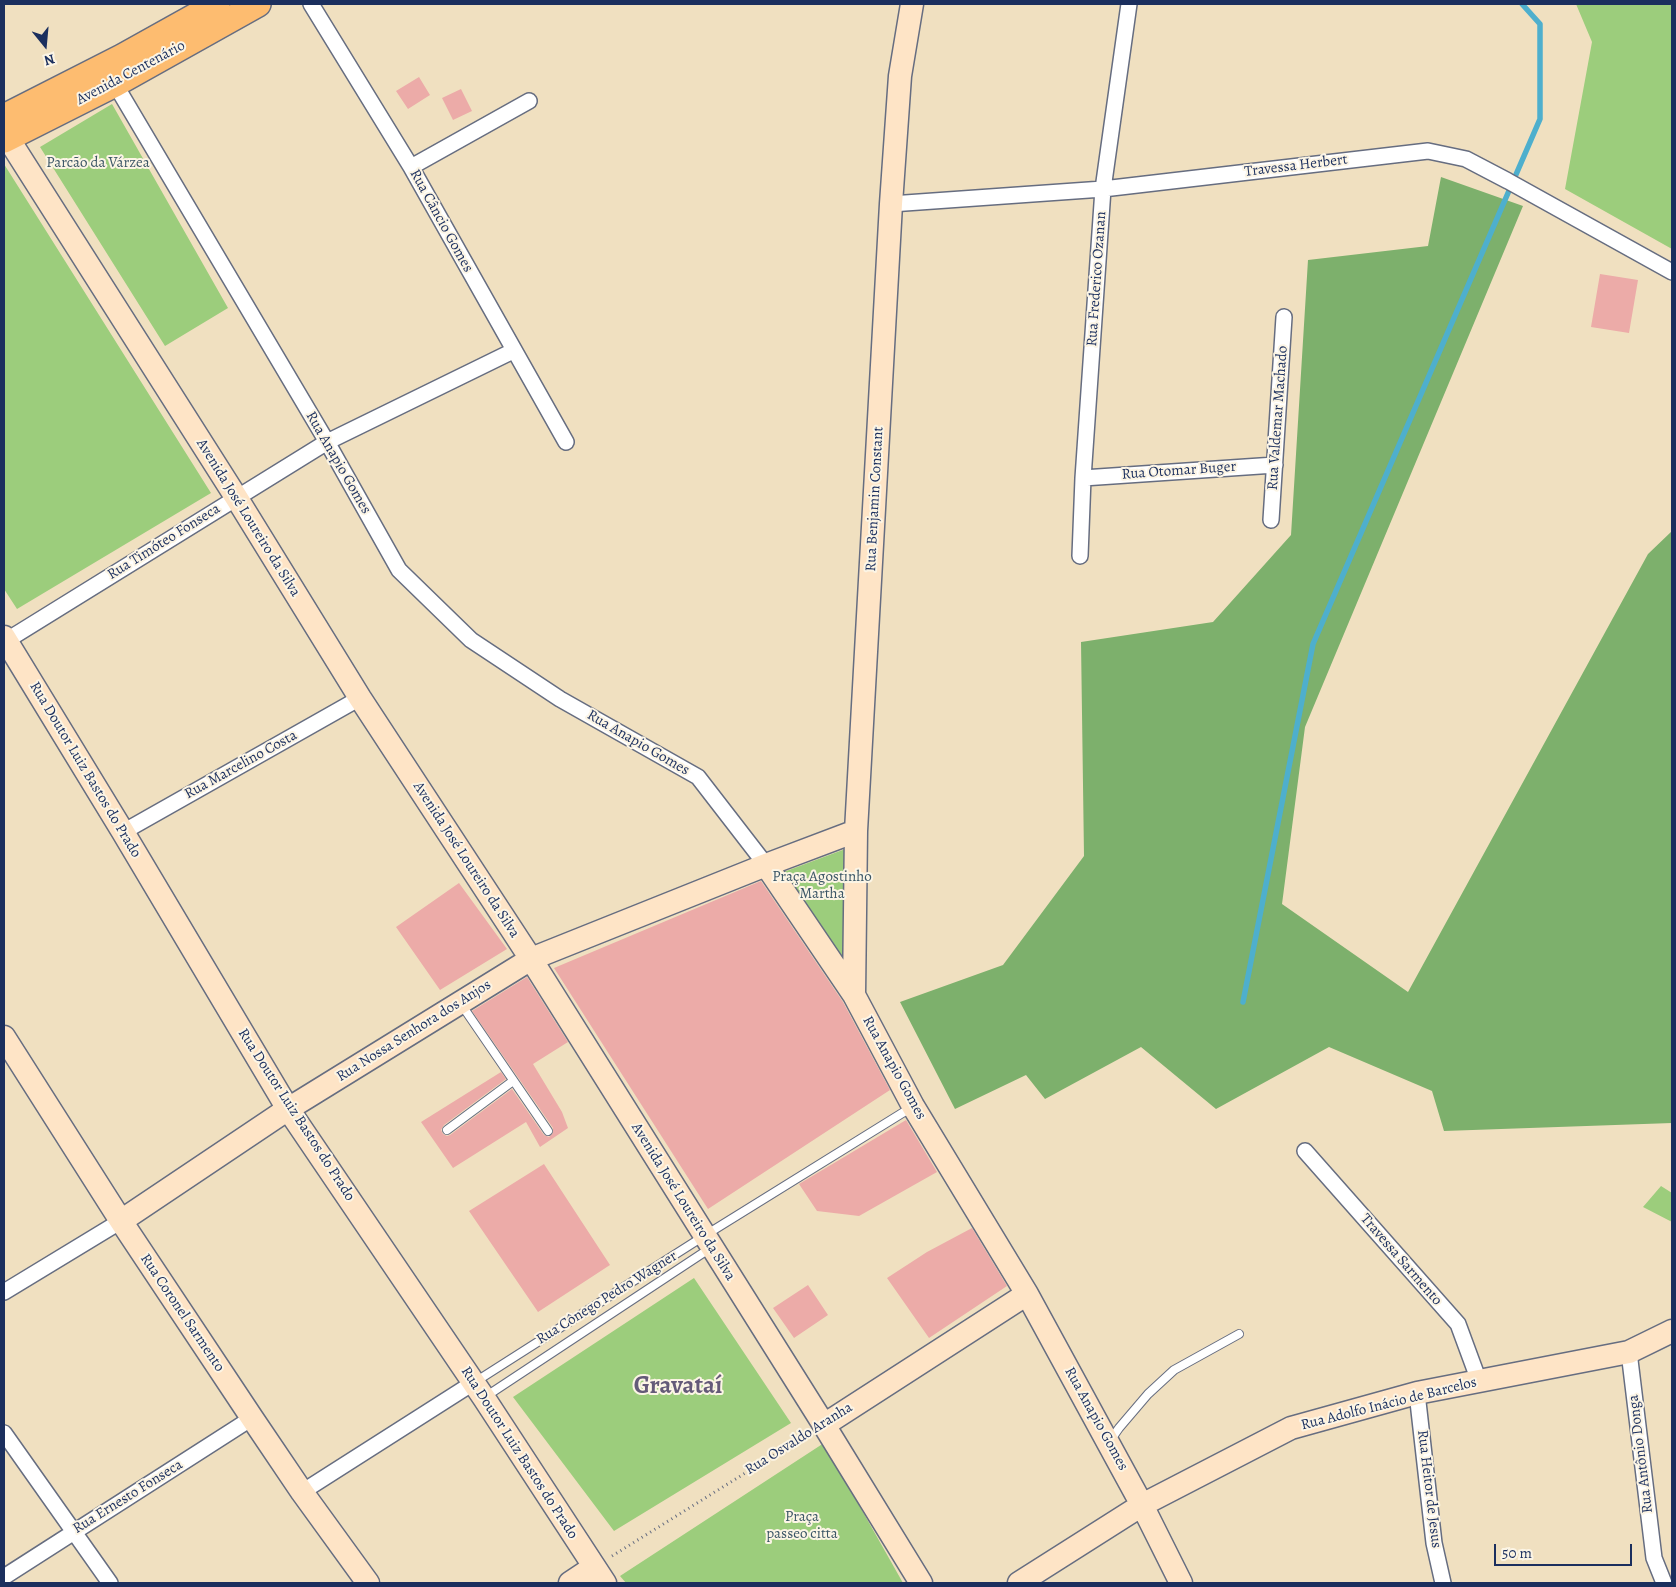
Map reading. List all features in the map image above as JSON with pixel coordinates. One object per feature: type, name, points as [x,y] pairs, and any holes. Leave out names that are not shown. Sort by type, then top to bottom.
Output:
[{"type":"main road","name":"Avenida Centenário","points":[[4,132],[122,57],[217,4]]},
{"type":"main road","name":"Avenida Centenário","points":[[4,132],[115,84],[258,4]]},
{"type":"street","name":"Rua Câncio Gomes","points":[[311,4],[411,167],[566,442]]},
{"type":"street","name":"Rua Frederico Ozanan","points":[[1080,556],[1083,478],[1102,188],[1129,4]]},
{"type":"street","name":"Rua Benjamin Constant","points":[[854,996],[856,831],[891,204],[900,76],[909,9]]},
{"type":"street","name":"Rua Anapio Gomes","points":[[115,84],[327,442],[399,570],[471,640],[560,698],[698,777],[766,865],[854,996],[913,1106],[1027,1294],[1109,1443],[1181,1583]]},
{"type":"street","points":[[411,167],[530,101]]},
{"type":"street","name":"Avenida José Loureiro da Silva","points":[[4,132],[236,497],[360,698],[531,959],[921,1583]]},
{"type":"street","name":"Travessa Herbert","points":[[891,204],[1102,188],[1428,151],[1466,159],[1672,272]]},
{"type":"street","name":"Rua Valdemar Machado","points":[[1271,520],[1284,317]]},
{"type":"street","name":"Rua Timóteo Fonseca","points":[[5,640],[327,442],[514,351]]},
{"type":"street","name":"Rua Otomar Buger","points":[[1083,478],[1275,465]]},
{"type":"street","name":"Rua Doutor Luiz Bastos do Prado","points":[[5,640],[123,832],[288,1109],[479,1390],[599,1575]]},
{"type":"street","name":"Rua Marcelino Costa","points":[[123,832],[360,698]]},
{"type":"street","name":"Rua Nossa Senhora dos Anjos","points":[[4,1292],[121,1221],[288,1109],[531,959],[856,831]]},
{"type":"street","name":"Rua Coronel Sarmento","points":[[4,1037],[121,1221],[252,1418],[302,1492],[368,1583]]},
{"type":"street","name":"Travessa Sarmento","points":[[1305,1151],[1458,1324],[1479,1381]]},
{"type":"street","name":"Rua Osvaldo Aranha","points":[[824,1425],[1027,1294]]},
{"type":"street","name":"Rua Adolfo Inácio de Barcelos","points":[[1019,1583],[1142,1505],[1291,1428],[1417,1394],[1629,1352],[1672,1331]]},
{"type":"street","name":"Rua Antônio Donga","points":[[1629,1352],[1654,1558],[1664,1583]]},
{"type":"street","name":"Rua Cônego Pedro Wagner","points":[[302,1492],[479,1390]]},
{"type":"street","name":"Rua Heitor de Jesus","points":[[1417,1394],[1434,1543],[1443,1583]]},
{"type":"street","name":"Rua Ernesto Fonseca","points":[[4,1577],[252,1418]]},
{"type":"street","points":[[4,1433],[110,1583]]},
{"type":"street","points":[[570,1583],[599,1575]]},
{"type":"lane","points":[[460,1003],[548,1132]]},
{"type":"lane","points":[[447,1130],[513,1081]]},
{"type":"lane","name":"Rua Cônego Pedro Wagner","points":[[479,1390],[913,1106]]},
{"type":"lane","name":"Rua Cônego Pedro Wagner","points":[[479,1390],[707,1242]]},
{"type":"lane","points":[[1109,1443],[1119,1428],[1148,1394],[1174,1370],[1239,1334]]},
{"type":"path","name":"Rua Osvaldo Aranha","points":[[599,1575],[824,1425]]},
{"type":"green space","points":[[1576,4],[1672,4],[1672,249],[1565,189],[1592,42]]},
{"type":"green space","name":"Parcão da Várzea","points":[[112,104],[228,308],[165,346],[40,147]]},
{"type":"green space","points":[[4,164],[211,493],[17,609],[4,589]]},
{"type":"green space","points":[[1441,177],[1523,206],[1305,727],[1282,904],[1408,992],[1648,554],[1672,531],[1672,1123],[1444,1131],[1432,1091],[1329,1047],[1216,1109],[1141,1047],[1045,1099],[1026,1075],[955,1109],[900,1002],[1003,965],[1084,856],[1081,642],[1213,622],[1291,535],[1308,260],[1428,246]]},
{"type":"green space","name":"Praça Agostinho Martha","points":[[848,848],[847,970],[781,873]]},
{"type":"green space","points":[[1661,1186],[1672,1193],[1672,1222],[1643,1207]]},
{"type":"green space","points":[[694,1278],[791,1423],[614,1531],[513,1397]]},
{"type":"green space","name":"Praça passeo citta","points":[[824,1443],[903,1583],[626,1583],[620,1576]]},
{"type":"building","points":[[419,77],[430,95],[408,109],[396,91]]},
{"type":"building","points":[[461,89],[472,111],[453,120],[442,98]]},
{"type":"building","points":[[1600,274],[1638,280],[1629,333],[1591,327]]},
{"type":"building","points":[[761,881],[843,1002],[890,1090],[708,1209],[554,968]]},
{"type":"building","points":[[459,883],[507,949],[440,990],[396,927]]},
{"type":"building","points":[[527,977],[568,1042],[533,1064],[562,1112],[568,1128],[540,1147],[526,1122],[453,1168],[421,1122],[501,1072],[506,1079],[444,1125],[441,1130],[443,1134],[450,1135],[512,1089],[544,1135],[549,1137],[553,1133],[553,1128],[472,1011]]},
{"type":"building","points":[[906,1120],[937,1172],[859,1216],[817,1211],[799,1184]]},
{"type":"building","points":[[544,1164],[610,1265],[538,1312],[469,1211]]},
{"type":"building","points":[[972,1228],[1007,1286],[929,1338],[887,1278],[927,1252]]},
{"type":"building","points":[[808,1285],[828,1315],[794,1338],[773,1308]]},
{"type":"waterway","points":[[1243,1002],[1313,644],[1540,119],[1540,24],[1522,4]]},
{"type":"district","name":"Gravataí","points":[[678,1387]]}]
